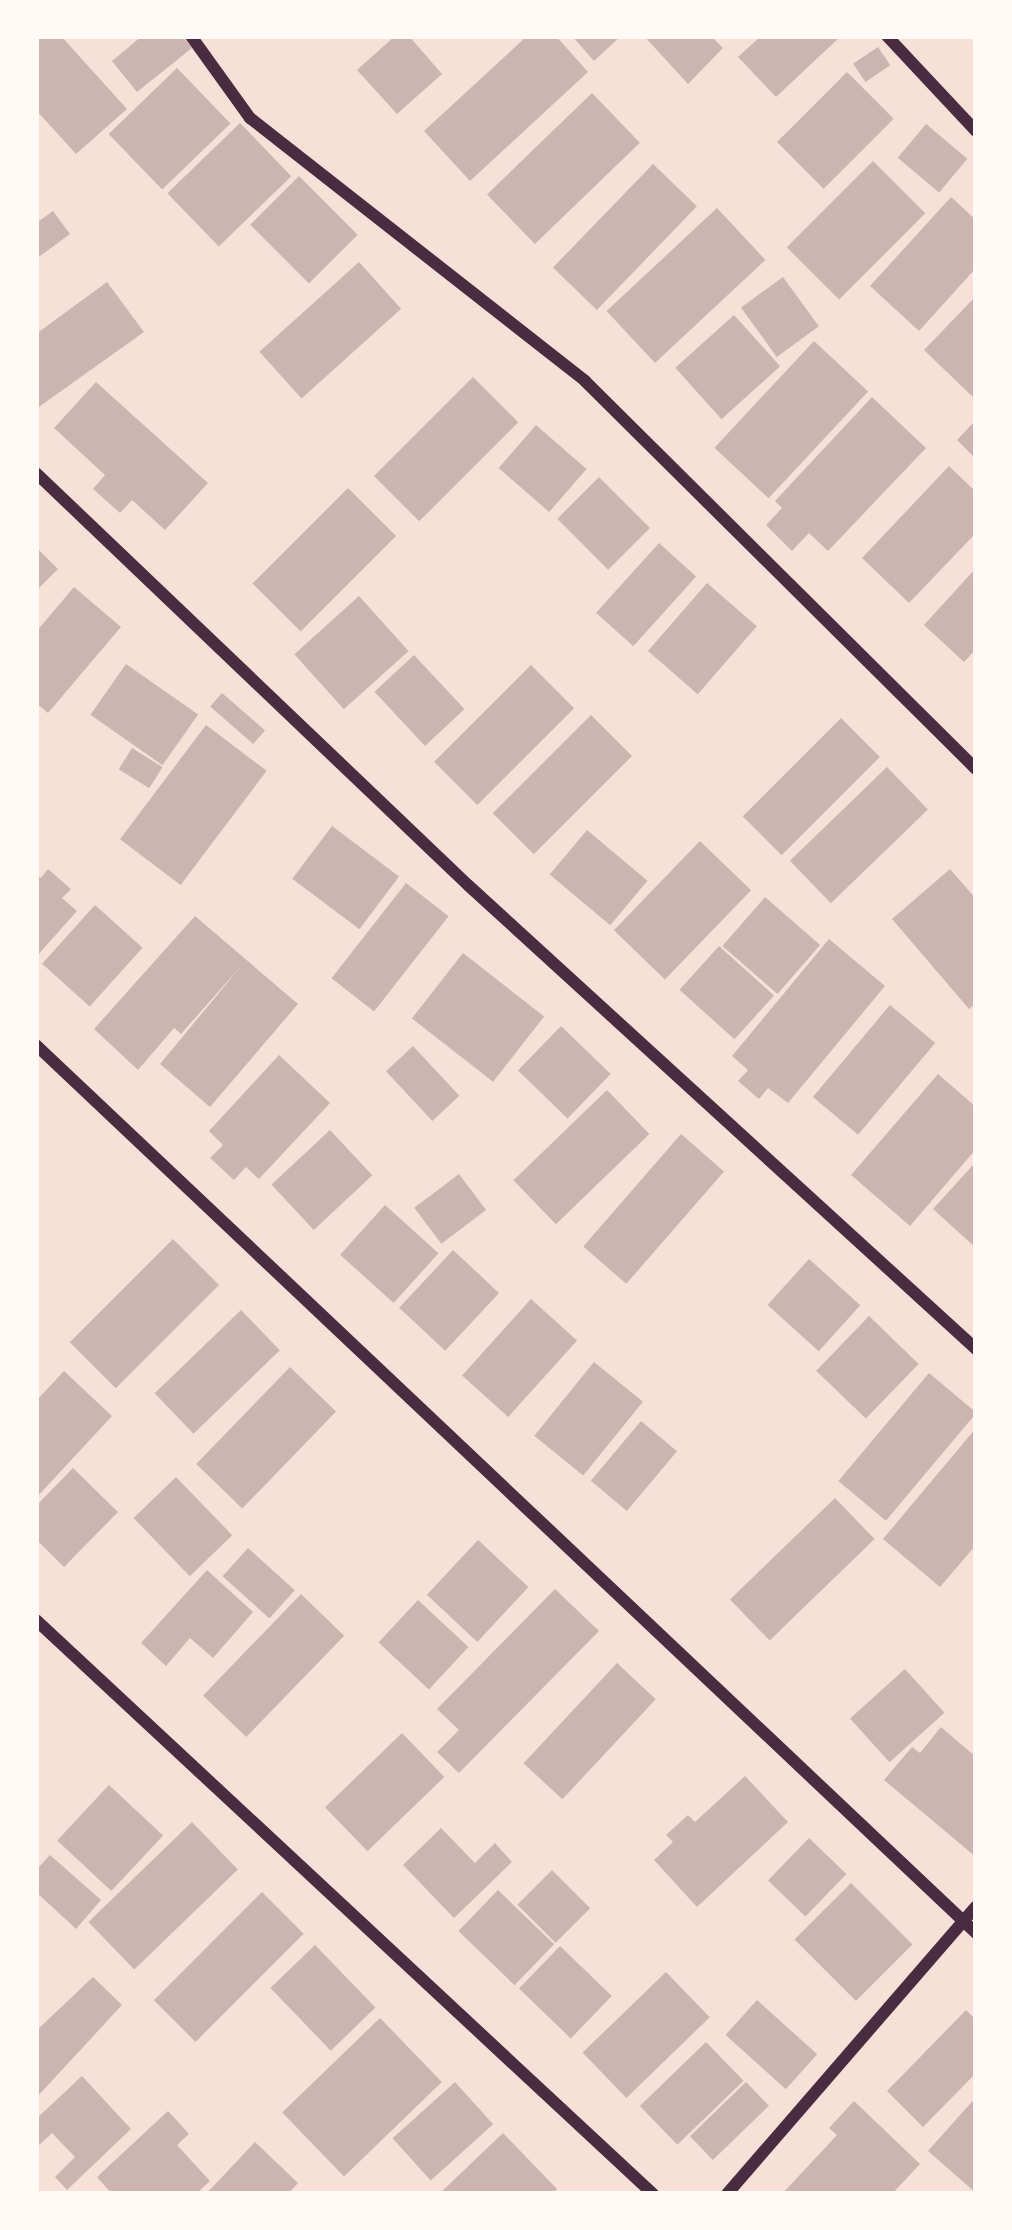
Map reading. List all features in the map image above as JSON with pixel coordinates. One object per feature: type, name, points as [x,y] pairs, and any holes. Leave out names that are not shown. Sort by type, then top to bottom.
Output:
[{"type":"street","points":[[191,36],[250,118],[585,381],[976,769]]},
{"type":"street","points":[[887,36],[976,130]]},
{"type":"street","points":[[36,473],[469,886],[976,1349]]},
{"type":"street","points":[[36,1045],[976,1933]]},
{"type":"street","points":[[36,1620],[653,2194]]},
{"type":"street","points":[[728,2194],[976,1907]]},
{"type":"building","points":[[36,36],[61,36],[127,109],[76,154],[36,110]]},
{"type":"building","points":[[142,36],[182,36],[192,48],[137,92],[112,61]]},
{"type":"building","points":[[395,36],[409,36],[442,74],[397,114],[357,70]]},
{"type":"building","points":[[527,36],[556,36],[588,72],[470,181],[424,131]]},
{"type":"building","points":[[572,36],[621,36],[594,61]]},
{"type":"building","points":[[644,36],[711,36],[723,48],[688,84]]},
{"type":"building","points":[[761,36],[841,36],[776,97],[738,57]]},
{"type":"building","points":[[878,47],[890,65],[865,82],[853,64]]},
{"type":"building","points":[[177,68],[230,123],[162,189],[109,134]]},
{"type":"building","points":[[847,72],[894,119],[824,189],[777,142]]},
{"type":"building","points":[[592,93],[640,143],[535,244],[487,194]]},
{"type":"building","points":[[240,123],[291,176],[219,246],[167,193]]},
{"type":"building","points":[[926,124],[967,159],[939,192],[898,158]]},
{"type":"building","points":[[873,161],[925,213],[839,300],[787,247]]},
{"type":"building","points":[[653,164],[697,206],[597,310],[553,268]]},
{"type":"building","points":[[299,176],[358,235],[309,283],[250,225]]},
{"type":"building","points":[[951,197],[976,220],[976,268],[919,331],[870,286]]},
{"type":"building","points":[[717,208],[765,260],[655,363],[607,311]]},
{"type":"building","points":[[53,211],[70,234],[36,259],[36,223]]},
{"type":"building","points":[[359,262],[401,309],[302,398],[259,352]]},
{"type":"building","points":[[783,277],[819,326],[777,357],[741,308]]},
{"type":"building","points":[[107,282],[144,332],[36,409],[36,334]]},
{"type":"building","points":[[976,296],[976,400],[924,350]]},
{"type":"building","points":[[734,315],[780,366],[721,419],[675,368]]},
{"type":"building","points":[[814,341],[868,391],[769,498],[714,448]]},
{"type":"building","points":[[473,377],[518,422],[419,521],[374,476]]},
{"type":"building","points":[[96,382],[208,483],[165,530],[132,500],[120,513],[93,489],[105,475],[54,428]]},
{"type":"building","points":[[872,397],[926,448],[828,551],[809,533],[792,551],[766,525],[782,508],[775,501]]},
{"type":"building","points":[[976,420],[976,459],[957,440]]},
{"type":"building","points":[[536,425],[587,469],[549,512],[499,468]]},
{"type":"building","points":[[949,466],[976,492],[976,533],[909,603],[862,558]]},
{"type":"building","points":[[599,477],[650,528],[608,570],[557,519]]},
{"type":"building","points":[[348,488],[396,536],[301,632],[253,583]]},
{"type":"building","points":[[659,543],[696,576],[633,646],[596,613]]},
{"type":"building","points":[[36,547],[58,569],[36,591]]},
{"type":"building","points":[[976,568],[976,649],[964,662],[924,625]]},
{"type":"building","points":[[707,583],[757,626],[698,694],[648,651]]},
{"type":"building","points":[[74,587],[121,627],[48,713],[36,703],[36,632]]},
{"type":"building","points":[[359,596],[409,651],[344,709],[294,654]]},
{"type":"building","points":[[414,655],[464,709],[425,746],[375,692]]},
{"type":"building","points":[[126,664],[198,714],[163,765],[90,715]]},
{"type":"building","points":[[531,665],[574,708],[477,805],[434,762]]},
{"type":"building","points":[[222,693],[265,730],[253,744],[210,707]]},
{"type":"building","points":[[591,715],[632,756],[534,854],[493,813]]},
{"type":"building","points":[[841,718],[880,757],[782,855],[743,816]]},
{"type":"building","points":[[206,725],[267,771],[181,885],[120,839]]},
{"type":"building","points":[[132,748],[163,767],[149,788],[119,769]]},
{"type":"building","points":[[887,767],[928,809],[831,903],[790,861]]},
{"type":"building","points":[[332,826],[399,877],[359,929],[292,879]]},
{"type":"building","points":[[587,830],[648,881],[610,925],[550,874]]},
{"type":"building","points":[[700,841],[751,890],[665,980],[614,930]]},
{"type":"building","points":[[48,869],[71,889],[62,898],[77,911],[36,957],[36,874],[41,878]]},
{"type":"building","points":[[950,869],[976,899],[976,1003],[969,1009],[892,919]]},
{"type":"building","points":[[406,883],[449,916],[374,1012],[332,978]]},
{"type":"building","points":[[765,897],[820,945],[777,994],[722,946]]},
{"type":"building","points":[[95,905],[143,948],[90,1007],[42,964]]},
{"type":"building","points":[[195,916],[298,1004],[210,1107],[160,1064],[242,965],[181,1034],[174,1028],[138,1070],[94,1029]]},
{"type":"building","points":[[829,939],[885,986],[788,1103],[768,1088],[759,1099],[738,1081],[748,1070],[732,1056]]},
{"type":"building","points":[[719,946],[774,996],[735,1039],[680,990]]},
{"type":"building","points":[[463,953],[544,1016],[493,1082],[412,1018]]},
{"type":"building","points":[[890,1005],[935,1043],[858,1135],[813,1097]]},
{"type":"building","points":[[561,1026],[611,1074],[568,1119],[518,1071]]},
{"type":"building","points":[[413,1046],[459,1096],[432,1121],[386,1071]]},
{"type":"building","points":[[279,1055],[330,1103],[259,1179],[246,1167],[234,1180],[210,1158],[223,1145],[209,1131]]},
{"type":"building","points":[[938,1074],[976,1107],[976,1149],[910,1226],[851,1175]]},
{"type":"building","points":[[607,1090],[649,1134],[556,1224],[513,1180]]},
{"type":"building","points":[[330,1130],[372,1175],[314,1230],[271,1185]]},
{"type":"building","points":[[681,1134],[724,1171],[626,1284],[583,1246]]},
{"type":"building","points":[[973,1165],[976,1168],[976,1248],[933,1209]]},
{"type":"building","points":[[459,1174],[486,1210],[441,1244],[414,1208]]},
{"type":"building","points":[[385,1205],[439,1253],[394,1303],[340,1255]]},
{"type":"building","points":[[173,1239],[219,1285],[116,1388],[70,1342]]},
{"type":"building","points":[[453,1250],[499,1293],[445,1351],[399,1308]]},
{"type":"building","points":[[809,1259],[860,1305],[819,1351],[768,1305]]},
{"type":"building","points":[[531,1299],[577,1340],[508,1417],[462,1376]]},
{"type":"building","points":[[241,1310],[280,1350],[194,1434],[155,1393]]},
{"type":"building","points":[[869,1316],[919,1364],[866,1419],[816,1371]]},
{"type":"building","points":[[594,1362],[643,1402],[583,1475],[534,1436]]},
{"type":"building","points":[[290,1367],[336,1411],[242,1509],[196,1464]]},
{"type":"building","points":[[64,1371],[112,1416],[36,1498],[36,1401]]},
{"type":"building","points":[[929,1373],[976,1413],[886,1521],[838,1481]]},
{"type":"building","points":[[641,1421],[677,1451],[627,1511],[591,1481]]},
{"type":"building","points":[[976,1428],[976,1545],[940,1587],[883,1539]]},
{"type":"building","points":[[73,1468],[118,1512],[64,1567],[36,1539],[36,1506]]},
{"type":"building","points":[[176,1477],[232,1535],[190,1576],[134,1518]]},
{"type":"building","points":[[835,1498],[875,1539],[770,1640],[730,1599]]},
{"type":"building","points":[[478,1540],[528,1587],[477,1642],[427,1595]]},
{"type":"building","points":[[248,1548],[295,1590],[269,1618],[223,1576]]},
{"type":"building","points":[[207,1570],[253,1612],[213,1658],[190,1638],[166,1666],[141,1643]]},
{"type":"building","points":[[555,1589],[599,1631],[459,1773],[437,1752],[459,1730],[437,1709]]},
{"type":"building","points":[[301,1594],[344,1636],[246,1737],[203,1695]]},
{"type":"building","points":[[418,1600],[468,1647],[429,1689],[378,1642]]},
{"type":"building","points":[[617,1663],[656,1699],[562,1799],[524,1763]]},
{"type":"building","points":[[905,1669],[944,1713],[889,1762],[850,1719]]},
{"type":"building","points":[[941,1727],[976,1757],[976,1857],[884,1780],[912,1747],[920,1753]]},
{"type":"building","points":[[402,1733],[444,1777],[367,1851],[325,1807]]},
{"type":"building","points":[[745,1776],[788,1822],[697,1907],[654,1860],[673,1842],[666,1835],[688,1815],[695,1822]]},
{"type":"building","points":[[109,1785],[163,1835],[111,1891],[57,1841]]},
{"type":"building","points":[[192,1822],[238,1869],[134,1970],[88,1922]]},
{"type":"building","points":[[441,1828],[475,1863],[495,1843],[512,1862],[454,1918],[403,1865]]},
{"type":"building","points":[[809,1838],[846,1874],[805,1917],[768,1880]]},
{"type":"building","points":[[50,1855],[101,1900],[76,1929],[36,1892],[36,1870]]},
{"type":"building","points":[[552,1870],[590,1908],[556,1943],[517,1905]]},
{"type":"building","points":[[851,1883],[913,1945],[856,2001],[794,1940]]},
{"type":"building","points":[[498,1890],[554,1944],[515,1985],[458,1931]]},
{"type":"building","points":[[262,1892],[304,1934],[196,2042],[154,2000]]},
{"type":"building","points":[[315,1945],[375,2008],[331,2051],[270,1988]]},
{"type":"building","points":[[560,1946],[612,1996],[571,2038],[519,1988]]},
{"type":"building","points":[[666,1972],[710,2017],[626,2098],[583,2053]]},
{"type":"building","points":[[93,1977],[122,2005],[36,2098],[36,2031]]},
{"type":"building","points":[[757,2000],[817,2054],[786,2089],[726,2035]]},
{"type":"building","points":[[966,2010],[976,2020],[976,2073],[923,2127],[887,2091]]},
{"type":"building","points":[[380,2018],[442,2082],[344,2176],[282,2112]]},
{"type":"building","points":[[706,2042],[744,2081],[677,2145],[640,2106]]},
{"type":"building","points":[[82,2076],[131,2129],[67,2190],[55,2177],[75,2157],[52,2133],[36,2148],[36,2119]]},
{"type":"building","points":[[455,2082],[493,2124],[431,2181],[393,2138]]},
{"type":"building","points":[[746,2082],[769,2106],[713,2160],[690,2136]]},
{"type":"building","points":[[976,2097],[976,2193],[928,2151]]},
{"type":"building","points":[[854,2101],[920,2164],[892,2194],[782,2194],[837,2135],[829,2128]]},
{"type":"building","points":[[168,2111],[189,2134],[177,2145],[210,2181],[196,2194],[112,2194],[97,2177]]},
{"type":"building","points":[[503,2133],[557,2189],[552,2194],[439,2194]]},
{"type":"building","points":[[255,2142],[298,2183],[288,2194],[206,2194]]}]
